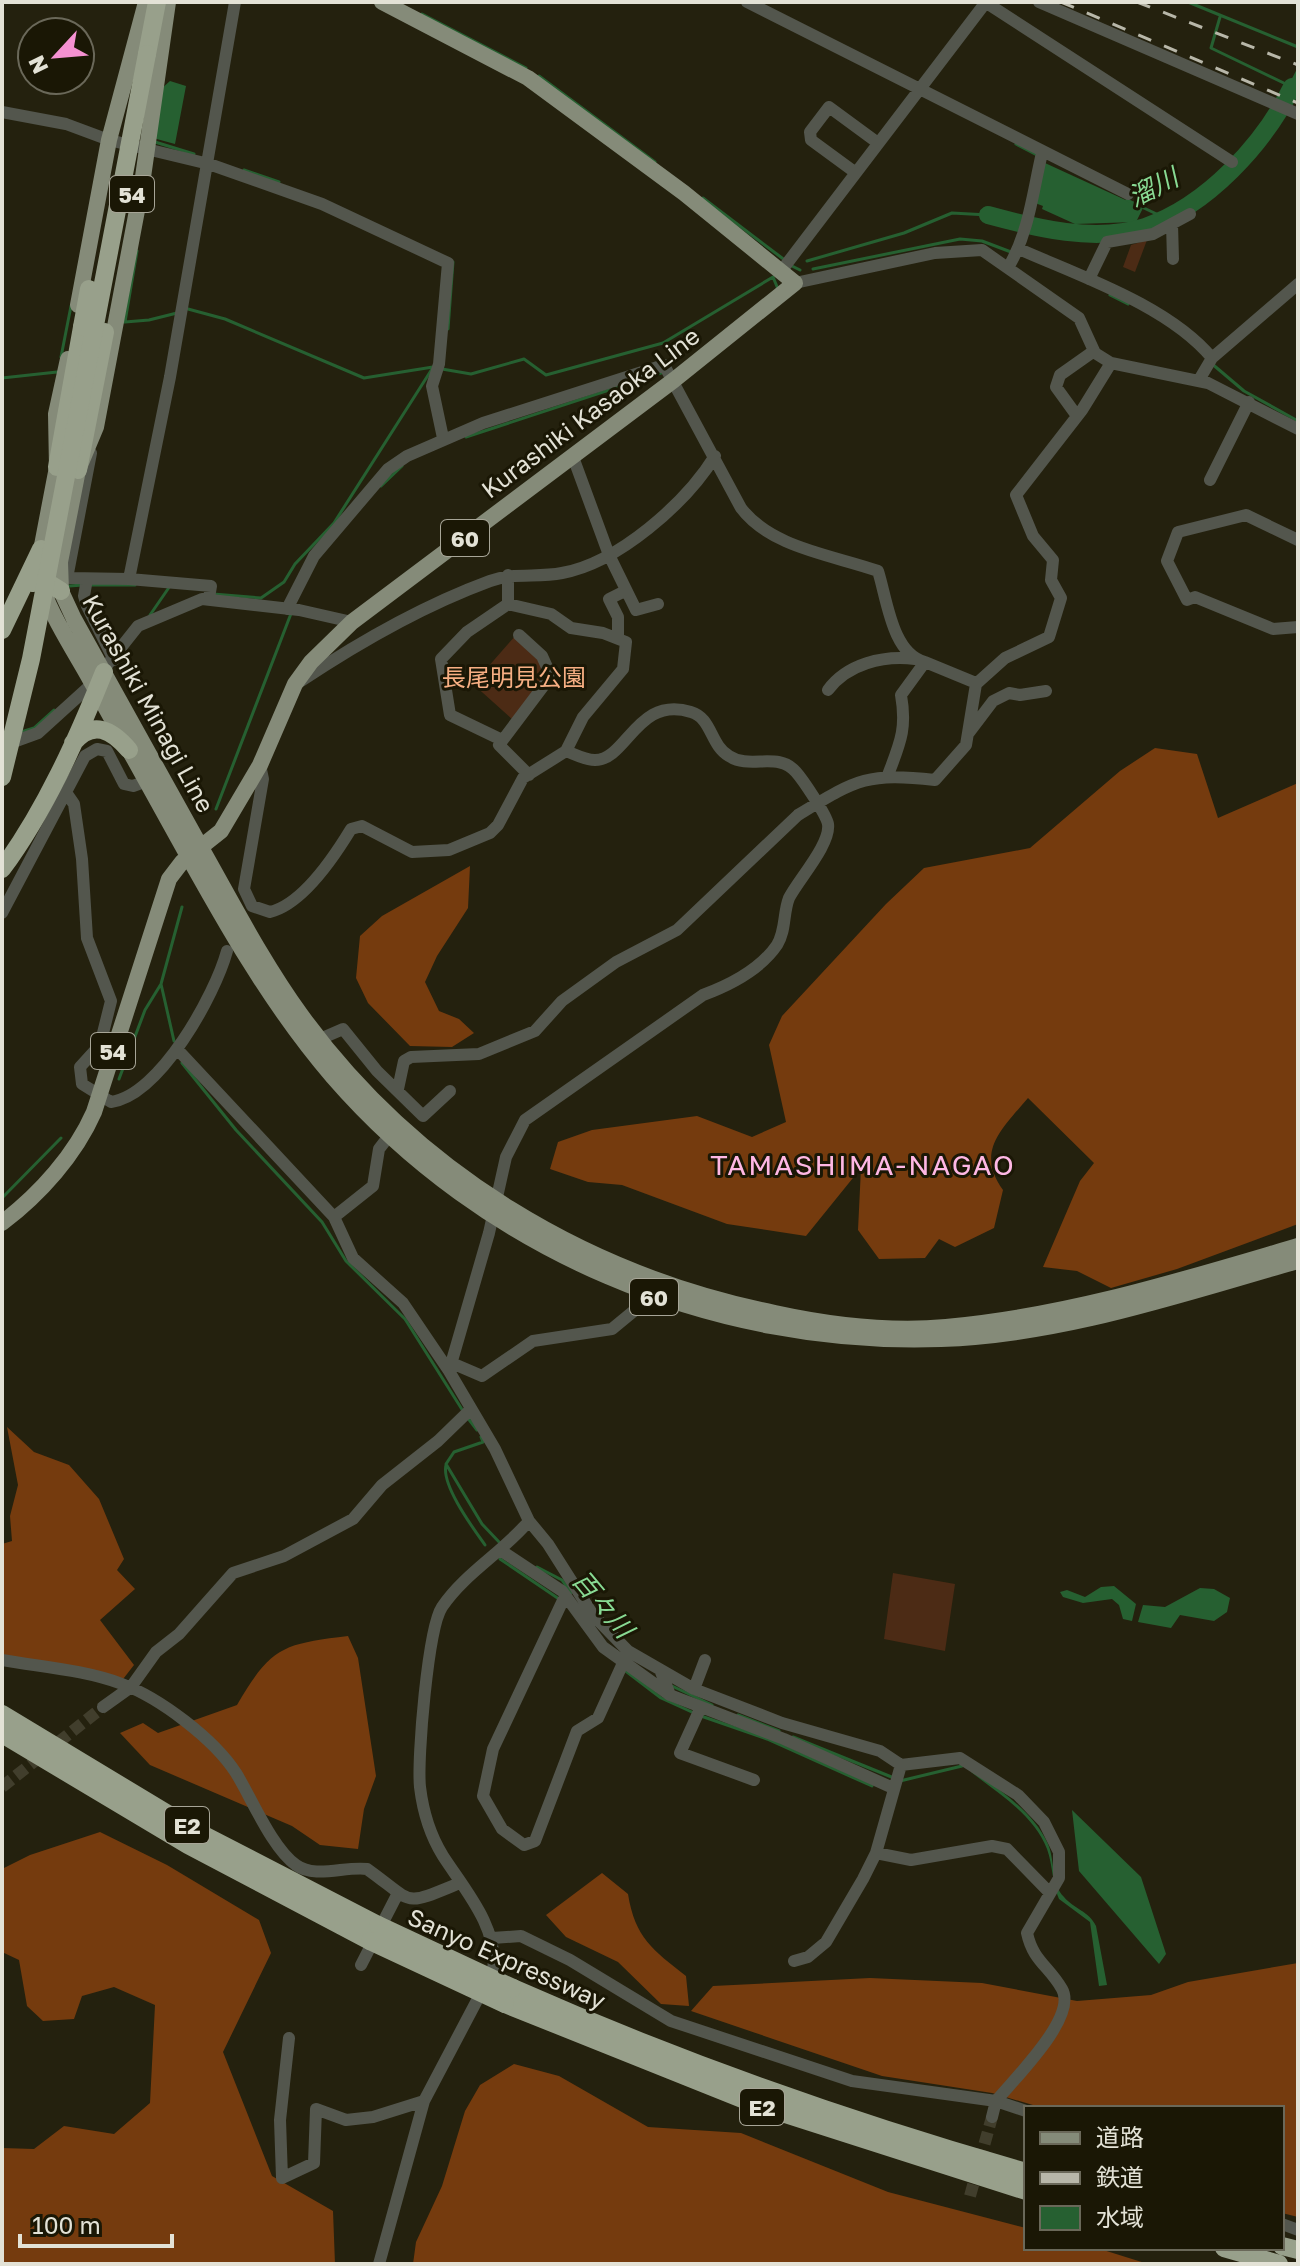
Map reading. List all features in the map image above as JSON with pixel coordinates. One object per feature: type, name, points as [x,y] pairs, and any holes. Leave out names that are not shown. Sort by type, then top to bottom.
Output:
[{"type":"highway","name":"54","points":[[57,467],[113,170],[147,54],[157,2]]},
{"type":"highway","name":"54","points":[[78,470],[136,177],[147,54]]},
{"type":"highway","points":[[2,777],[31,659],[147,54]]},
{"type":"highway","points":[[2,630],[41,549]]},
{"type":"highway","points":[[20,592],[40,580],[61,591]]},
{"type":"highway","points":[[2,869],[25,835],[72,745],[102,677]]},
{"type":"highway","points":[[72,745],[89,730],[102,729],[115,735],[129,750]]},
{"type":"highway","name":"Sanyo Expressway","points":[[2,1714],[196,1831],[374,1933]]},
{"type":"highway","name":"Sanyo Expressway","points":[[2,1734],[188,1845],[509,1996],[757,2105],[1024,2190]]},
{"type":"highway","name":"Sanyo Expressway","points":[[509,1996],[763,2088],[1024,2171]]},
{"type":"highway","points":[[1231,2250],[1279,2264]]},
{"type":"main road","name":"Kurashiki Minagi Line","points":[[146,2],[109,140],[56,414],[57,467],[41,549],[40,580],[50,607],[102,677],[129,750],[195,852]]},
{"type":"main road","name":"Kurashiki Minagi Line","points":[[168,2],[152,150],[96,427],[78,470],[60,562],[61,591],[102,677],[195,852]]},
{"type":"main road","points":[[382,2],[528,78],[786,266],[795,283]]},
{"type":"main road","name":"Kurashiki Kasaoka Line","points":[[195,852],[221,831],[260,765],[295,684],[311,662],[352,622],[573,457],[670,374],[795,283]]},
{"type":"main road","name":"60","points":[[195,852],[272,972],[320,1039],[398,1125],[494,1210],[638,1276],[727,1304],[817,1322],[942,1328],[1041,1315],[1112,1301],[1298,1246]]},
{"type":"main road","name":"60","points":[[195,852],[246,957],[292,1025],[334,1077],[389,1136],[494,1210],[652,1296],[723,1317],[816,1333],[943,1339],[1045,1328],[1298,1261]]},
{"type":"main road","name":"54","points":[[2,1223],[68,1157],[83,1136],[99,1096],[163,893],[174,872],[195,852]]},
{"type":"street","points":[[129,579],[209,164],[235,2]]},
{"type":"street","points":[[747,2],[915,92],[1128,194]]},
{"type":"street","points":[[786,266],[985,2],[1232,162]]},
{"type":"street","points":[[1039,2],[1287,108]]},
{"type":"street","points":[[856,173],[811,140],[810,132],[829,107],[878,143]]},
{"type":"street","points":[[2,112],[66,124],[109,140],[209,164],[322,204],[448,263],[438,368],[432,386],[433,401],[446,441]]},
{"type":"street","points":[[1015,255],[1027,223],[1042,153]]},
{"type":"street","points":[[1089,279],[1107,242],[1153,234],[1190,214]]},
{"type":"street","points":[[1172,224],[1173,259]]},
{"type":"street","points":[[795,283],[935,253],[982,250],[1015,255],[1089,279],[1196,338],[1209,361]]},
{"type":"street","points":[[1015,255],[1079,318],[1094,351],[1111,363],[1199,380],[1249,402],[1298,429]]},
{"type":"street","points":[[1199,380],[1209,361],[1298,284]]},
{"type":"street","points":[[1077,416],[1056,387],[1060,375],[1094,351]]},
{"type":"street","points":[[398,1089],[404,1061],[411,1057],[479,1054],[535,1031],[562,1001],[616,962],[677,930],[798,815],[861,780],[888,775],[935,780],[959,756],[968,734],[976,683],[1005,658],[1049,637],[1056,619],[1061,598],[1051,580],[1053,560],[1033,536],[1016,495],[1077,416],[1111,363]]},
{"type":"street","points":[[293,610],[314,556],[407,456],[664,365],[741,508],[757,526],[823,557],[842,558],[878,571],[901,641],[920,661]]},
{"type":"street","points":[[1210,480],[1249,402]]},
{"type":"street","points":[[96,427],[68,573],[70,578],[86,583],[129,579],[188,583],[211,586],[210,594]]},
{"type":"street","points":[[295,684],[358,643],[413,614],[508,575],[565,573],[609,555],[692,491],[715,456]]},
{"type":"street","points":[[573,457],[625,591],[632,598],[636,610],[658,604]]},
{"type":"street","points":[[1298,540],[1246,515],[1178,532],[1167,561],[1187,600],[1195,597],[1273,629],[1298,627]]},
{"type":"street","points":[[508,575],[508,604]]},
{"type":"street","points":[[86,583],[87,606],[102,677]]},
{"type":"street","points":[[618,637],[618,617],[609,599],[625,591]]},
{"type":"street","points":[[2,746],[38,733],[102,677],[138,626],[210,594],[352,622]]},
{"type":"street","points":[[260,765],[263,779],[244,889],[252,906],[270,912],[286,905],[316,879],[351,829],[362,826],[412,852],[449,850],[490,833],[498,825],[523,778],[566,751],[583,717],[623,669],[626,642],[618,637],[571,628],[551,614],[508,604],[467,632],[441,659],[450,715],[502,740]]},
{"type":"street","points":[[519,635],[542,656],[551,676],[499,748],[529,775]]},
{"type":"street","points":[[828,690],[837,677],[852,667],[889,659],[920,661],[976,683]]},
{"type":"street","points":[[888,775],[903,735],[906,717],[901,695],[920,661]]},
{"type":"street","points":[[968,734],[1000,697],[1009,693],[1020,695],[1046,691]]},
{"type":"street","points":[[452,1367],[506,1157],[525,1120],[553,1097],[703,995],[735,982],[778,944],[788,900],[826,836],[828,823],[795,770],[781,761],[742,763],[727,756],[713,741],[707,723],[696,713],[683,709],[643,719],[606,758],[594,760],[566,751]]},
{"type":"street","points":[[2,913],[38,850],[80,762],[97,749],[111,754],[124,784],[133,786],[147,781]]},
{"type":"street","points":[[65,791],[74,804],[80,841],[87,938],[111,1001],[100,1045],[78,1072],[82,1084],[111,1102],[122,1100],[178,1050],[219,980],[227,951]]},
{"type":"street","points":[[320,1039],[343,1029],[377,1071],[423,1116],[450,1091]]},
{"type":"street","points":[[178,1050],[334,1217],[353,1258],[403,1303],[452,1367],[469,1411],[495,1449],[565,1593],[603,1647],[622,1666],[698,1713],[776,1736],[896,1778],[960,1758],[1018,1795],[1044,1822],[1059,1852],[1059,1878],[1027,1933],[1032,1953],[1055,1977],[1065,1994],[1062,2020],[996,2101],[992,2117]]},
{"type":"street","points":[[334,1217],[373,1186],[379,1149],[389,1136]]},
{"type":"street","points":[[452,1367],[482,1376],[533,1341],[612,1329],[652,1296]]},
{"type":"street","points":[[103,1707],[131,1687],[156,1652],[179,1634],[233,1573],[284,1556],[353,1519],[382,1485],[456,1426],[469,1411]]},
{"type":"street","points":[[379,2264],[424,2101],[493,1970],[492,1938],[425,1820],[419,1784],[431,1634],[440,1610],[452,1593],[529,1521]]},
{"type":"street","points":[[503,1548],[565,1593],[610,1635],[662,1673],[694,1689],[782,1723],[880,1751],[896,1778],[876,1853],[826,1942],[808,1957],[794,1961]]},
{"type":"street","points":[[565,1593],[493,1749],[483,1796],[502,1829],[524,1845],[535,1841],[577,1731],[598,1718],[622,1666]]},
{"type":"street","points":[[2,1660],[131,1687],[213,1743],[261,1812],[280,1848],[297,1866],[322,1872],[367,1869],[397,1895],[409,1899],[424,1898],[460,1883]]},
{"type":"street","points":[[694,1689],[705,1660]]},
{"type":"street","points":[[662,1673],[669,1693]]},
{"type":"street","points":[[698,1713],[680,1753],[754,1780]]},
{"type":"street","points":[[776,1736],[782,1723]]},
{"type":"street","points":[[876,1853],[911,1860],[992,1846],[1007,1849],[1050,1891]]},
{"type":"street","points":[[361,1965],[397,1895]]},
{"type":"street","points":[[492,1938],[521,1936],[570,1960],[671,2021],[837,2076],[996,2101],[1024,2110]]},
{"type":"street","points":[[289,2038],[280,2120],[282,2178],[314,2163],[316,2109],[346,2120],[373,2117],[424,2101]]},
{"type":"green space","points":[[1147,240],[1135,272],[1123,267],[1131,245]]},
{"type":"green space","name":"長尾明見公園","points":[[516,635],[540,661],[547,676],[513,720],[473,684]]},
{"type":"green space","points":[[893,1573],[955,1584],[945,1651],[884,1639]]},
{"type":"shaded area","points":[[1155,748],[1197,754],[1218,818],[1298,783],[1298,1224],[1177,1269],[1111,1288],[1077,1271],[1043,1267],[1080,1181],[1094,1163],[1028,1098],[1001,1130],[992,1152],[991,1164],[1003,1190],[994,1228],[955,1247],[939,1239],[925,1258],[879,1259],[858,1230],[861,1168],[806,1236],[727,1224],[622,1185],[588,1182],[550,1169],[558,1142],[592,1130],[697,1116],[752,1137],[786,1122],[769,1045],[782,1016],[886,904],[924,868],[1030,848],[1120,771]]},
{"type":"shaded area","points":[[470,866],[468,908],[437,956],[425,982],[439,1011],[459,1019],[474,1033],[452,1047],[410,1046],[368,1003],[356,978],[360,936],[382,916]]},
{"type":"shaded area","points":[[7,1427],[34,1452],[69,1465],[99,1499],[124,1559],[117,1570],[135,1589],[100,1620],[134,1665],[120,1683],[2,1655],[2,1544],[12,1541],[10,1516],[18,1485]]},
{"type":"shaded area","points":[[348,1636],[358,1658],[376,1776],[364,1809],[358,1849],[320,1845],[292,1826],[150,1765],[120,1733],[143,1723],[158,1733],[237,1705],[259,1671],[280,1652],[308,1642]]},
{"type":"shaded area","points":[[100,1832],[167,1865],[259,1920],[271,1953],[223,2052],[272,2176],[333,2211],[335,2264],[2,2264],[2,2148],[34,2149],[64,2126],[114,2134],[150,2103],[155,2005],[114,1987],[82,1996],[74,2019],[43,2021],[27,2006],[19,1960],[2,1952],[2,1869],[30,1855]]},
{"type":"shaded area","points":[[602,1873],[628,1894],[635,1922],[647,1942],[686,1976],[689,2006],[661,2004],[618,1962],[566,1937],[546,1915]]},
{"type":"shaded area","points":[[1298,1963],[1298,2217],[1284,2214],[1284,2106],[1036,2106],[992,2093],[882,2076],[691,2011],[713,1986],[870,1978],[982,1983],[1077,2001],[1151,1995],[1188,1982]]},
{"type":"shaded area","points":[[514,2064],[559,2076],[648,2127],[741,2133],[888,2192],[1024,2227],[1024,2250],[1103,2250],[1148,2264],[413,2264],[416,2242],[442,2186],[465,2111],[480,2085]]},
{"type":"water","points":[[1298,67],[1298,86],[1287,111],[1277,107]]},
{"type":"water","points":[[170,81],[186,86],[175,144],[153,138],[160,90]]},
{"type":"water","points":[[1045,163],[1143,208],[1136,222],[1075,224],[1042,209],[1043,206],[1035,203]]},
{"type":"water","points":[[1114,1586],[1136,1604],[1132,1621],[1123,1619],[1119,1605],[1112,1599],[1083,1603],[1063,1597],[1060,1592],[1067,1590],[1085,1597],[1101,1587]]},
{"type":"water","points":[[1200,1588],[1214,1589],[1230,1598],[1227,1612],[1214,1621],[1180,1615],[1171,1628],[1138,1622],[1143,1605],[1165,1607]]},
{"type":"water","points":[[972,1769],[1015,1802],[1042,1832],[1050,1850],[1060,1892],[1096,1926],[1107,1985],[1099,1986],[1090,1922],[1059,1899],[1049,1855],[1041,1837],[1025,1815],[971,1772]]},
{"type":"water","points":[[1072,1810],[1141,1877],[1166,1954],[1159,1964],[1079,1871]]},
{"type":"waterway","points":[[1188,2],[1298,47]]},
{"type":"waterway","points":[[422,14],[526,68]]},
{"type":"waterway","points":[[1220,17],[1211,48],[1290,86]]},
{"type":"waterway","points":[[539,76],[655,162]]},
{"type":"waterway","name":"溜川","points":[[988,215],[1046,229],[1086,234],[1126,232],[1145,227],[1168,217],[1211,189],[1250,151],[1292,87],[1298,89]]},
{"type":"waterway","points":[[155,142],[194,154]]},
{"type":"waterway","points":[[1016,144],[1037,155]]},
{"type":"waterway","points":[[244,170],[279,182]]},
{"type":"waterway","points":[[703,198],[786,261]]},
{"type":"waterway","points":[[1127,200],[1165,218]]},
{"type":"waterway","points":[[807,261],[904,233],[952,213],[988,215]]},
{"type":"waterway","points":[[813,269],[960,239],[982,241],[1011,252]]},
{"type":"waterway","points":[[121,322],[125,322],[137,251]]},
{"type":"waterway","points":[[448,329],[453,262]]},
{"type":"waterway","points":[[792,266],[800,270]]},
{"type":"waterway","points":[[442,369],[471,374],[524,359],[546,375],[663,343],[773,277],[778,289]]},
{"type":"waterway","points":[[1110,295],[1128,304]]},
{"type":"waterway","points":[[61,357],[71,306]]},
{"type":"waterway","points":[[188,309],[225,319],[364,378],[433,367]]},
{"type":"waterway","points":[[125,322],[177,313]]},
{"type":"waterway","points":[[1211,363],[1244,391],[1298,421]]},
{"type":"waterway","points":[[213,594],[261,598],[284,582],[295,564],[334,523],[432,369]]},
{"type":"waterway","points":[[2,378],[57,372]]},
{"type":"waterway","points":[[466,437],[664,372]]},
{"type":"waterway","points":[[381,486],[402,466]]},
{"type":"waterway","points":[[69,586],[83,585]]},
{"type":"waterway","points":[[90,585],[135,585]]},
{"type":"waterway","points":[[150,615],[170,586]]},
{"type":"waterway","points":[[216,809],[292,611]]},
{"type":"waterway","points":[[21,732],[34,728],[54,710]]},
{"type":"waterway","points":[[119,1079],[145,1010],[161,984],[182,907]]},
{"type":"waterway","name":"百々川","points":[[161,984],[174,1041]]},
{"type":"waterway","name":"百々川","points":[[182,1063],[236,1130],[322,1222],[346,1261],[405,1319],[463,1411]]},
{"type":"waterway","points":[[2,1198],[61,1138]]},
{"type":"waterway","name":"百々川","points":[[467,1417],[477,1430]]},
{"type":"waterway","name":"百々川","points":[[481,1437],[483,1442],[454,1452],[446,1464],[482,1524],[500,1543]]},
{"type":"waterway","points":[[446,1465],[453,1495],[485,1545]]},
{"type":"waterway","points":[[500,1559],[559,1599]]},
{"type":"waterway","name":"百々川","points":[[537,1567],[562,1580],[571,1593]]},
{"type":"waterway","points":[[623,1669],[661,1698],[694,1713]]},
{"type":"waterway","name":"百々川","points":[[672,1686],[712,1705]]},
{"type":"waterway","name":"百々川","points":[[738,1715],[779,1731]]},
{"type":"waterway","points":[[701,1716],[767,1739],[872,1786]]},
{"type":"waterway","name":"百々川","points":[[793,1737],[894,1778]]},
{"type":"waterway","name":"百々川","points":[[900,1781],[962,1766]]},
{"type":"tunnel","points":[[2,1787],[103,1707]]},
{"type":"tunnel","points":[[970,2196],[992,2117]]},
{"type":"railway","points":[[1061,2],[1298,103]]},
{"type":"railway","points":[[1137,2],[1298,65]]},
{"type":"district","name":"TAMASHIMA-NAGAO","points":[[863,1164]]}]
